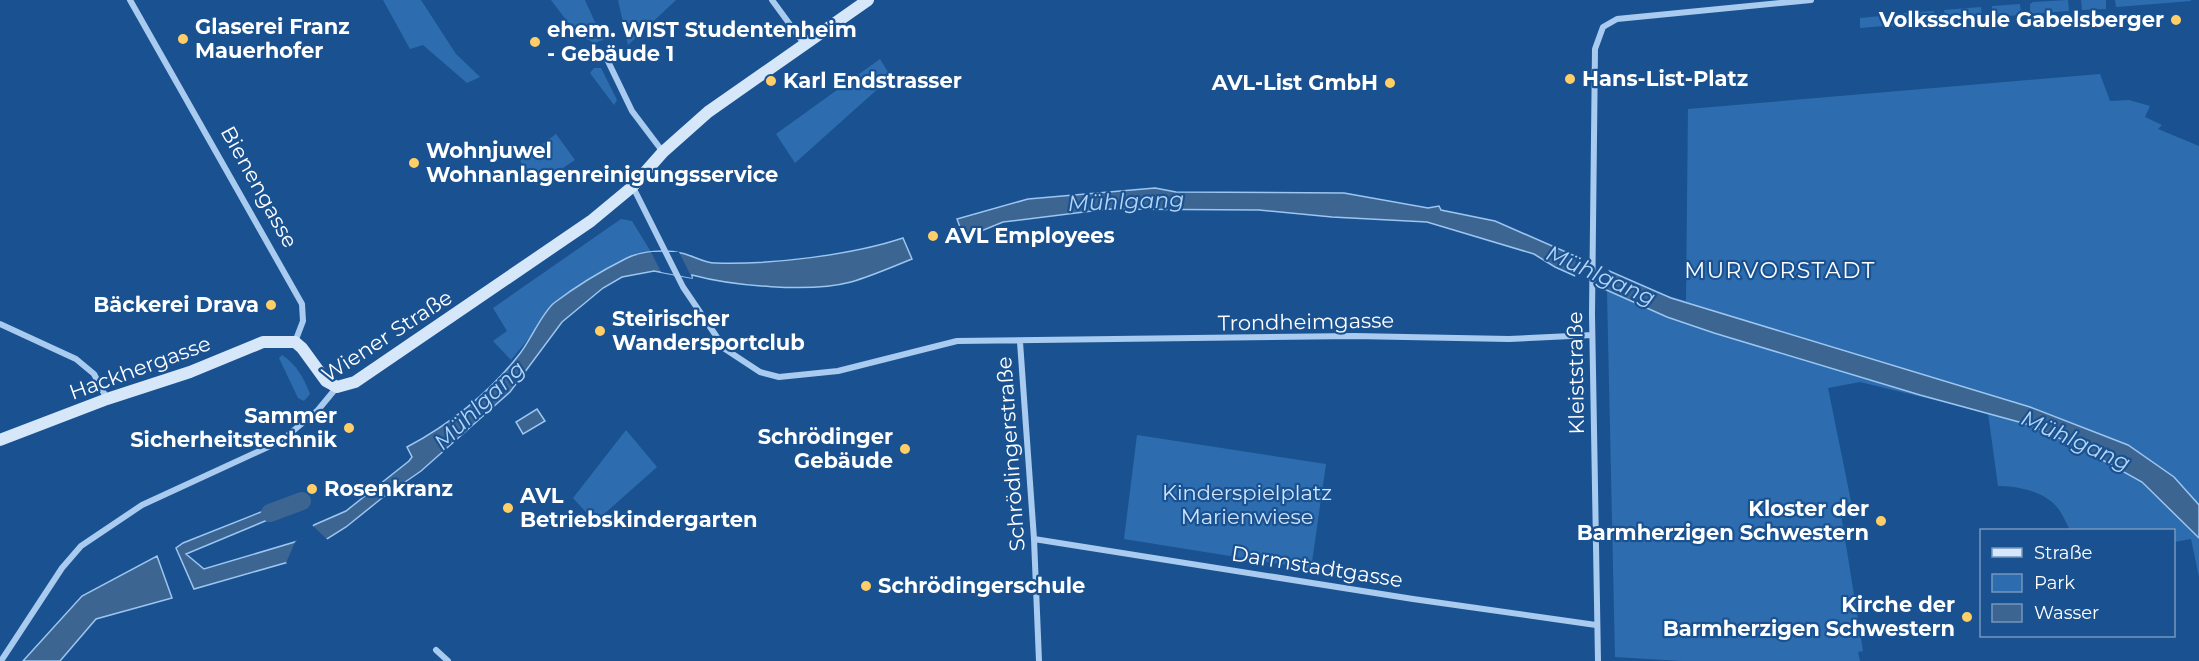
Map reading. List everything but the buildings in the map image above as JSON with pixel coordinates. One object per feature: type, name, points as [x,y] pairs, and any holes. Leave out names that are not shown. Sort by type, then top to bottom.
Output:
[{"type":"main road","name":"Wiener Straße","points":[[337,387],[355,382],[532,263],[632,187],[663,152],[708,112],[868,0]]},
{"type":"main road","name":"Hackhergasse","points":[[0,440],[107,399],[190,372],[263,342],[295,342]]},
{"type":"main road","points":[[295,342],[326,381],[337,387]]},
{"type":"street","name":"Bienengasse","points":[[130,0],[302,304],[303,321],[295,342]]},
{"type":"street","points":[[772,0],[805,45]]},
{"type":"street","points":[[1721,4],[1811,0]]},
{"type":"street","name":"Kleiststraße","points":[[1598,661],[1592,335],[1595,49],[1603,27],[1617,19],[1721,4]]},
{"type":"street","points":[[605,55],[632,111],[663,152]]},
{"type":"street","name":"Schrödingerstraße","points":[[632,187],[683,287],[724,349],[760,372],[779,377],[838,371],[957,341],[1020,342],[1034,539],[1039,661]]},
{"type":"street","points":[[0,324],[76,358],[94,374],[107,399]]},
{"type":"street","name":"Trondheimgasse","points":[[1020,342],[1354,336],[1509,339],[1592,335]]},
{"type":"street","name":"Wiener Straße","points":[[1,661],[62,568],[81,546],[142,505],[281,441],[318,410],[337,387]]},
{"type":"street","name":"Darmstadtgasse","points":[[1034,539],[1413,599],[1596,625]]},
{"type":"street","points":[[436,650],[448,661]]},
{"type":"green space","points":[[383,0],[421,0],[456,54],[480,77],[467,83],[423,45],[410,49]]},
{"type":"green space","points":[[551,0],[585,0],[603,40],[594,43],[576,33]]},
{"type":"green space","points":[[618,0],[676,0],[628,45]]},
{"type":"green space","points":[[2068,0],[2069,11],[2030,14],[2030,4],[2033,2]]},
{"type":"green space","points":[[2081,0],[2106,0],[2106,9],[2082,10]]},
{"type":"green space","points":[[2115,0],[2191,0],[2191,1],[2116,7]]},
{"type":"green space","points":[[2020,4],[2021,15],[1992,17],[1992,6]]},
{"type":"green space","points":[[1981,7],[1982,18],[1945,21],[1944,10]]},
{"type":"green space","points":[[1934,11],[1935,22],[1892,26],[1892,14]]},
{"type":"green space","points":[[1882,16],[1883,26],[1860,28],[1860,18]]},
{"type":"green space","points":[[880,59],[891,77],[795,163],[776,134]]},
{"type":"green space","points":[[594,68],[601,68],[617,100],[614,105],[590,73]]},
{"type":"green space","points":[[2100,74],[2110,101],[2129,100],[2150,106],[2145,117],[2162,125],[2158,129],[2199,146],[2199,577],[2191,539],[2175,542],[2175,529],[2070,529],[2062,514],[2051,501],[2021,488],[1998,486],[1988,413],[1860,382],[1828,388],[1853,511],[1841,514],[1863,651],[1858,652],[1860,661],[1682,661],[1615,657],[1607,291],[1669,296],[1686,301],[1688,109]]},
{"type":"green space","points":[[556,134],[575,160],[537,185],[520,161]]},
{"type":"green space","points":[[621,219],[632,221],[651,252],[629,257],[552,305],[538,327],[511,360],[493,341],[507,331],[493,308]]},
{"type":"green space","points":[[282,355],[295,367],[305,382],[310,394],[304,401],[298,398],[279,358]]},
{"type":"green space","points":[[626,430],[657,467],[595,522],[573,498]]},
{"type":"green space","name":"Kinderspielplatz Marienwiese","points":[[1137,435],[1326,464],[1311,569],[1124,539]]},
{"type":"water","name":"Mühlgang","points":[[1155,188],[1176,192],[1344,193],[1428,208],[1439,206],[1441,210],[1495,221],[1671,298],[2030,407],[2128,445],[2174,477],[2199,505],[2199,538],[2142,482],[2081,448],[2030,425],[1920,395],[1714,333],[1667,317],[1555,267],[1534,254],[1427,222],[1259,210],[1108,209],[1003,222],[964,238],[957,219],[1028,199]]},
{"type":"water","name":"Mühlgang","points":[[903,238],[912,259],[859,280],[834,285],[772,287],[692,275],[692,278],[654,271],[622,277],[603,288],[562,322],[510,392],[421,471],[346,527],[292,561],[194,589],[176,548],[183,543],[291,500],[294,509],[186,554],[204,569],[298,541],[314,525],[346,511],[409,461],[412,457],[407,447],[453,418],[507,370],[554,303],[589,279],[627,258],[646,252],[668,251],[711,263],[760,262],[836,254]]},
{"type":"water","points":[[537,409],[545,421],[523,434],[516,422]]},
{"type":"water","points":[[157,556],[172,598],[96,619],[60,661],[23,661],[82,596]]},
{"type":"pier","points":[[651,252],[679,252],[692,278],[661,272]]},
{"type":"pier","points":[[1579,255],[1607,268],[1611,274],[1608,289],[1597,288],[1575,279],[1576,256]]},
{"type":"pier","points":[[312,525],[330,542],[292,564],[286,563],[295,542]]},
{"type":"waterway","points":[[270,513],[302,501]]},
{"type":"place","name":"Volksschule Gabelsberger","points":[[2176,20]]},
{"type":"place","name":"Glaserei Franz Mauerhofer","points":[[183,39]]},
{"type":"place","name":"ehem. WIST Studentenheim - Gebäude 1","points":[[535,42]]},
{"type":"place","name":"Hans-List-Platz","points":[[1570,79]]},
{"type":"place","name":"Karl Endstrasser","points":[[771,81]]},
{"type":"place","name":"AVL-List GmbH","points":[[1390,83]]},
{"type":"place","name":"Wohnjuwel Wohnanlagenreinigungsservice","points":[[414,163]]},
{"type":"place","name":"AVL Employees","points":[[933,236]]},
{"type":"place","name":"Bäckerei Drava","points":[[271,305]]},
{"type":"place","name":"Steirischer Wandersportclub","points":[[600,331]]},
{"type":"place","name":"Sammer Sicherheitstechnik","points":[[349,428]]},
{"type":"place","name":"Schrödinger Gebäude","points":[[905,449]]},
{"type":"place","name":"Rosenkranz","points":[[312,489]]},
{"type":"place","name":"AVL Betriebskindergarten","points":[[508,508]]},
{"type":"place","name":"Kloster der Barmherzigen Schwestern","points":[[1881,521]]},
{"type":"place","name":"Schrödingerschule","points":[[866,586]]},
{"type":"place","name":"Kirche der Barmherzigen Schwestern","points":[[1967,617]]},
{"type":"district","name":"MURVORSTADT","points":[[1780,270]]}]
